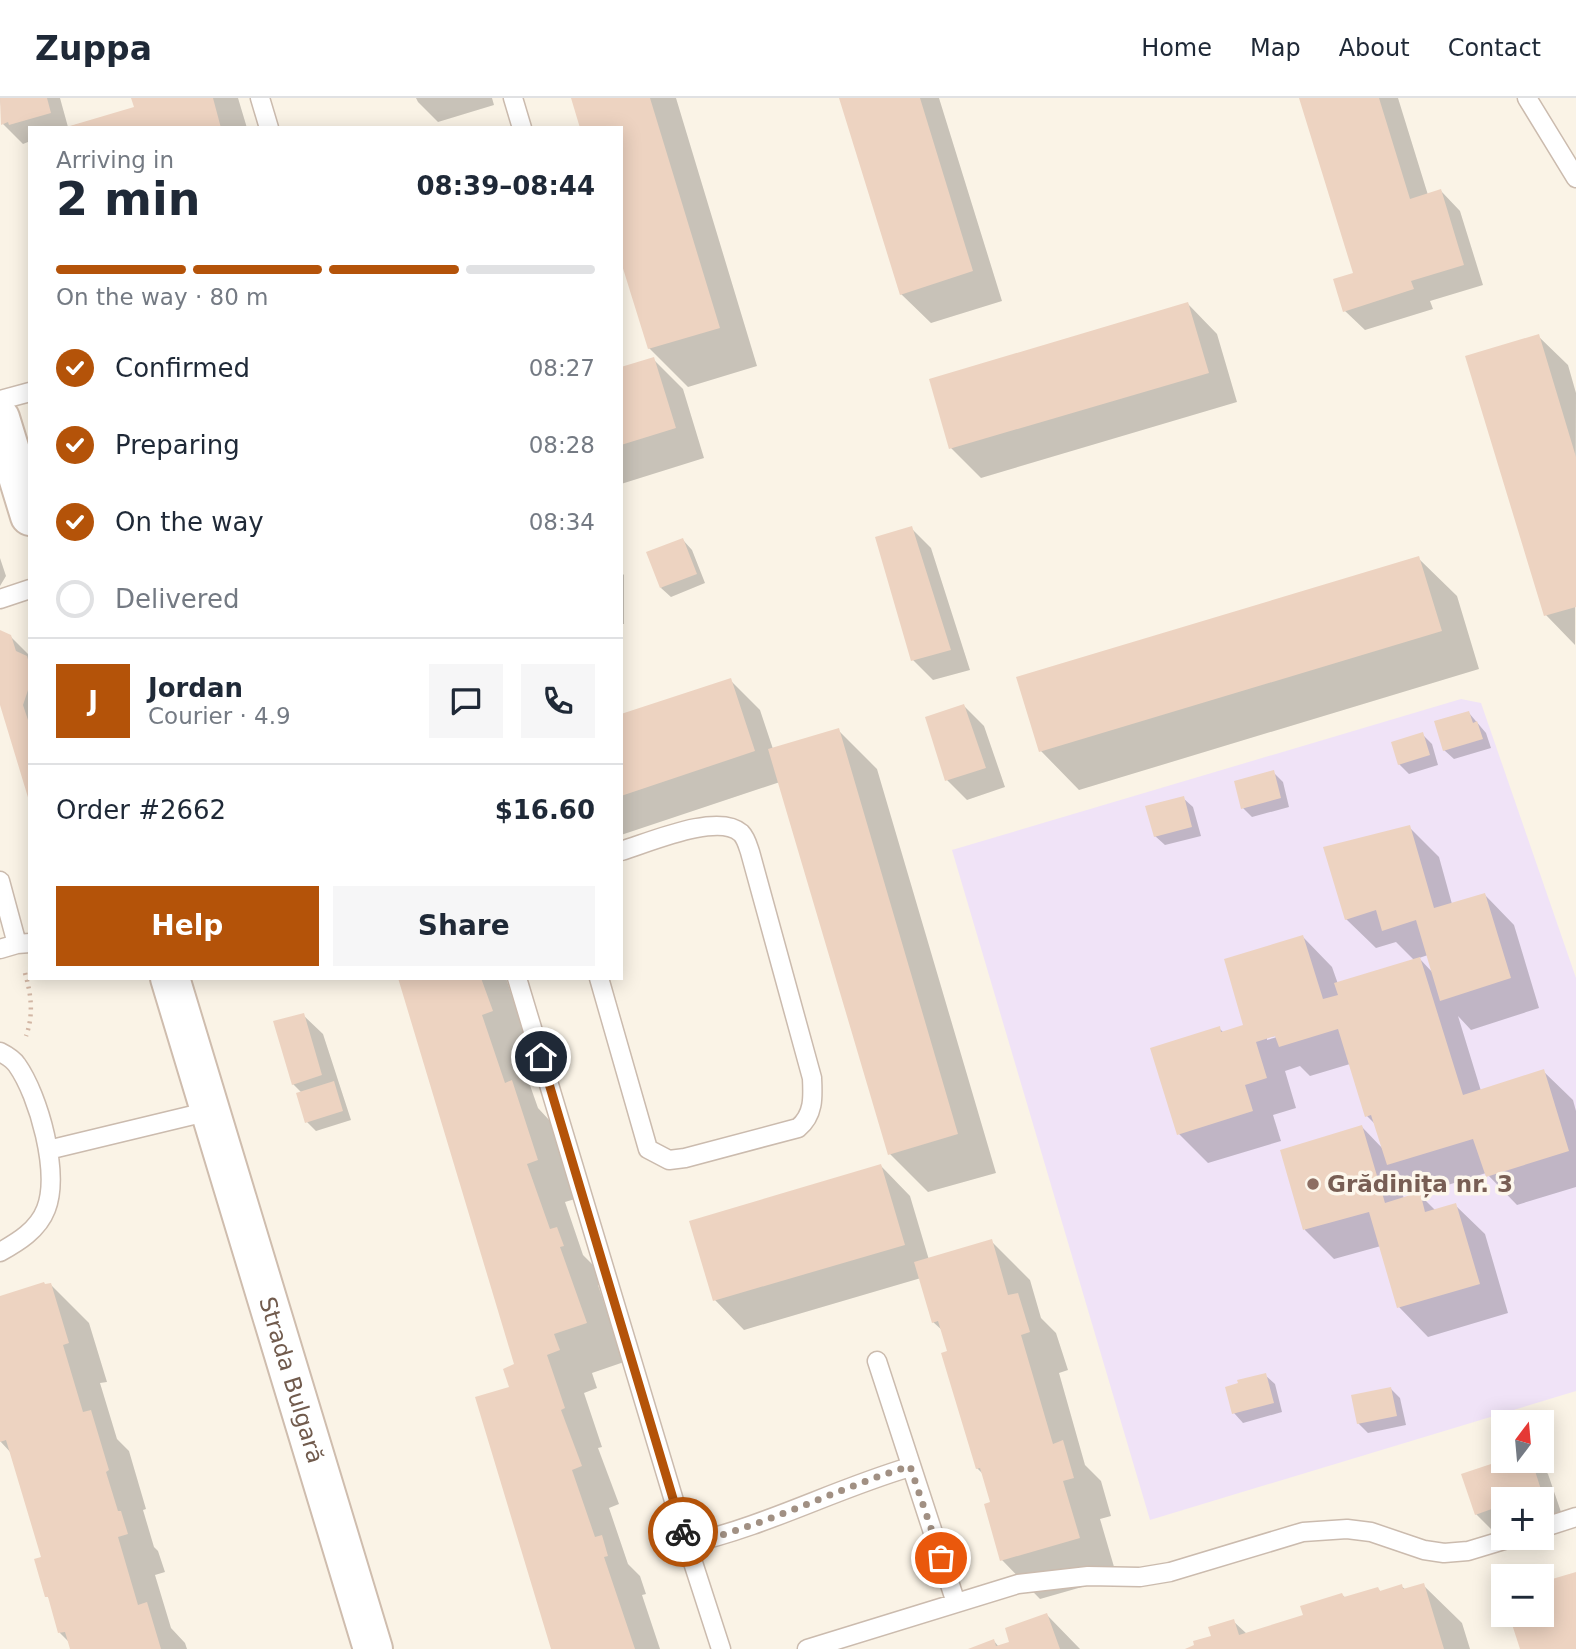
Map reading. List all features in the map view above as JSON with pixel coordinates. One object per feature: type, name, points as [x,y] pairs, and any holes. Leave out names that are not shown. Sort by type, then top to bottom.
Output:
[{"type":"street","points":[[0,418],[28,509]]},
{"type":"street","name":"Strada Bulgară","points":[[171,980],[373,1649]]},
{"type":"lane","points":[[260,98],[268,126]]},
{"type":"lane","points":[[513,98],[521,126]]},
{"type":"lane","points":[[1527,98],[1576,178]]},
{"type":"lane","points":[[0,400],[28,393]]},
{"type":"lane","points":[[0,599],[28,590]]},
{"type":"lane","points":[[600,980],[648,1149],[669,1160],[685,1158],[798,1128],[806,1122],[813,1097],[812,1078],[743,835],[733,828],[720,825],[703,826],[623,850]]},
{"type":"lane","points":[[0,881],[16,945]]},
{"type":"lane","points":[[518,980],[721,1649]]},
{"type":"lane","points":[[0,1052],[16,1063],[34,1098],[51,1166],[46,1210],[37,1225],[22,1239],[0,1252]]},
{"type":"lane","points":[[48,1150],[210,1111]]},
{"type":"lane","points":[[877,1361],[956,1603]]},
{"type":"lane","points":[[687,1544],[728,1535],[863,1481],[910,1466]]},
{"type":"lane","points":[[1554,1524],[1576,1517]]},
{"type":"lane","points":[[807,1649],[1018,1584],[1087,1576],[1140,1577],[1170,1572],[1304,1532],[1326,1529],[1371,1532],[1424,1550],[1444,1553],[1468,1551],[1491,1544]]},
{"type":"path","points":[[16,945],[32,996],[30,1025],[16,1063]]},
{"type":"shaded area","name":"Grădinița nr. 3","points":[[1461,699],[1481,703],[1576,978],[1576,1391],[1513,1410],[1491,1410],[1491,1417],[1150,1520],[952,850]]},
{"type":"building","points":[[0,98],[47,98],[51,113],[1,125]]},
{"type":"building","points":[[131,98],[213,98],[220,126],[70,126],[134,107]]},
{"type":"building","points":[[571,98],[650,98],[720,328],[648,349],[623,268],[623,126],[579,126]]},
{"type":"building","points":[[839,98],[920,98],[973,271],[900,295]]},
{"type":"building","points":[[1299,98],[1379,98],[1410,199],[1441,189],[1464,265],[1411,281],[1414,289],[1343,312],[1333,279],[1353,273]]},
{"type":"building","points":[[1188,302],[1209,373],[949,449],[929,379]]},
{"type":"building","points":[[1539,334],[1576,457],[1576,607],[1544,616],[1465,356]]},
{"type":"building","points":[[654,357],[676,428],[623,444],[623,366]]},
{"type":"building","points":[[912,526],[951,650],[911,661],[875,537]]},
{"type":"building","points":[[683,538],[697,574],[660,588],[646,552]]},
{"type":"building","points":[[1419,556],[1442,631],[1039,752],[1016,677]]},
{"type":"building","points":[[0,630],[11,635],[16,651],[27,656],[28,659],[28,690],[23,705],[28,720],[28,797],[0,705]]},
{"type":"building","points":[[731,678],[755,751],[623,795],[623,713]]},
{"type":"building","points":[[964,704],[986,768],[945,781],[925,717]]},
{"type":"building","points":[[1469,711],[1473,723],[1477,721],[1483,739],[1443,751],[1434,721]]},
{"type":"building","points":[[839,728],[958,1134],[888,1155],[768,749]]},
{"type":"building","points":[[1423,732],[1430,755],[1398,765],[1391,742]]},
{"type":"building","points":[[1274,770],[1281,798],[1241,809],[1234,781]]},
{"type":"building","points":[[1184,796],[1192,827],[1154,837],[1145,806]]},
{"type":"building","points":[[1410,825],[1434,908],[1485,893],[1511,978],[1440,1001],[1416,920],[1382,931],[1376,910],[1345,920],[1323,847]]},
{"type":"building","points":[[1303,935],[1323,999],[1338,995],[1334,983],[1420,957],[1463,1095],[1544,1069],[1569,1151],[1486,1177],[1473,1139],[1387,1165],[1371,1115],[1365,1117],[1338,1029],[1279,1047],[1275,1036],[1256,1042],[1267,1078],[1245,1085],[1253,1111],[1177,1135],[1150,1048],[1220,1026],[1221,1032],[1243,1025],[1224,959]]},
{"type":"building","points":[[399,980],[482,980],[493,1011],[482,1015],[505,1083],[512,1080],[538,1160],[527,1164],[550,1229],[557,1227],[564,1246],[560,1247],[587,1323],[554,1334],[560,1350],[547,1355],[565,1408],[561,1410],[582,1466],[572,1470],[595,1537],[602,1535],[608,1556],[604,1557],[635,1649],[551,1649],[475,1397],[509,1387],[503,1369],[514,1364]]},
{"type":"building","points":[[304,1013],[322,1075],[292,1085],[273,1021]]},
{"type":"building","points":[[334,1081],[343,1111],[305,1123],[296,1093]]},
{"type":"building","points":[[1362,1125],[1385,1203],[1420,1192],[1425,1212],[1456,1203],[1480,1284],[1397,1308],[1369,1212],[1303,1230],[1280,1150]]},
{"type":"building","points":[[881,1164],[905,1245],[713,1301],[689,1221]]},
{"type":"building","points":[[992,1239],[1008,1295],[1018,1293],[1030,1332],[1021,1335],[1053,1444],[1063,1440],[1074,1478],[1063,1481],[1080,1538],[1000,1561],[984,1504],[990,1502],[980,1468],[976,1469],[941,1353],[947,1351],[938,1321],[932,1323],[914,1262]]},
{"type":"building","points":[[44,1282],[51,1283],[69,1343],[63,1345],[83,1412],[91,1410],[109,1470],[106,1472],[128,1534],[118,1537],[138,1605],[147,1602],[161,1649],[70,1649],[65,1632],[58,1633],[48,1597],[45,1597],[34,1559],[41,1557],[6,1440],[0,1442],[0,1296]]},
{"type":"building","points":[[1266,1373],[1274,1403],[1232,1414],[1225,1387],[1238,1383],[1237,1380]]},
{"type":"building","points":[[1391,1387],[1397,1416],[1357,1424],[1351,1395]]},
{"type":"building","points":[[1491,1464],[1491,1474],[1536,1474],[1540,1487],[1491,1487],[1491,1509],[1475,1515],[1461,1474]]},
{"type":"building","points":[[1576,1572],[1576,1649],[1520,1649],[1513,1627],[1554,1627],[1554,1578]]},
{"type":"building","points":[[1424,1583],[1444,1649],[1185,1649],[1194,1645],[1193,1641],[1211,1636],[1208,1627],[1234,1619],[1239,1635],[1303,1615],[1300,1606],[1342,1593],[1344,1597],[1378,1587],[1380,1591],[1402,1584],[1403,1589]]},
{"type":"building","points":[[1047,1613],[1060,1649],[968,1649],[994,1639],[996,1646],[1009,1642],[1005,1628]]},
{"type":"way so far","points":[[683,1532],[687,1544],[728,1535],[863,1481],[910,1466],[941,1558]]},
{"type":"place","name":"Grădinița nr. 3","points":[[1313,1184]]},
{"type":"route","points":[[541,1057],[683,1532]]}]
